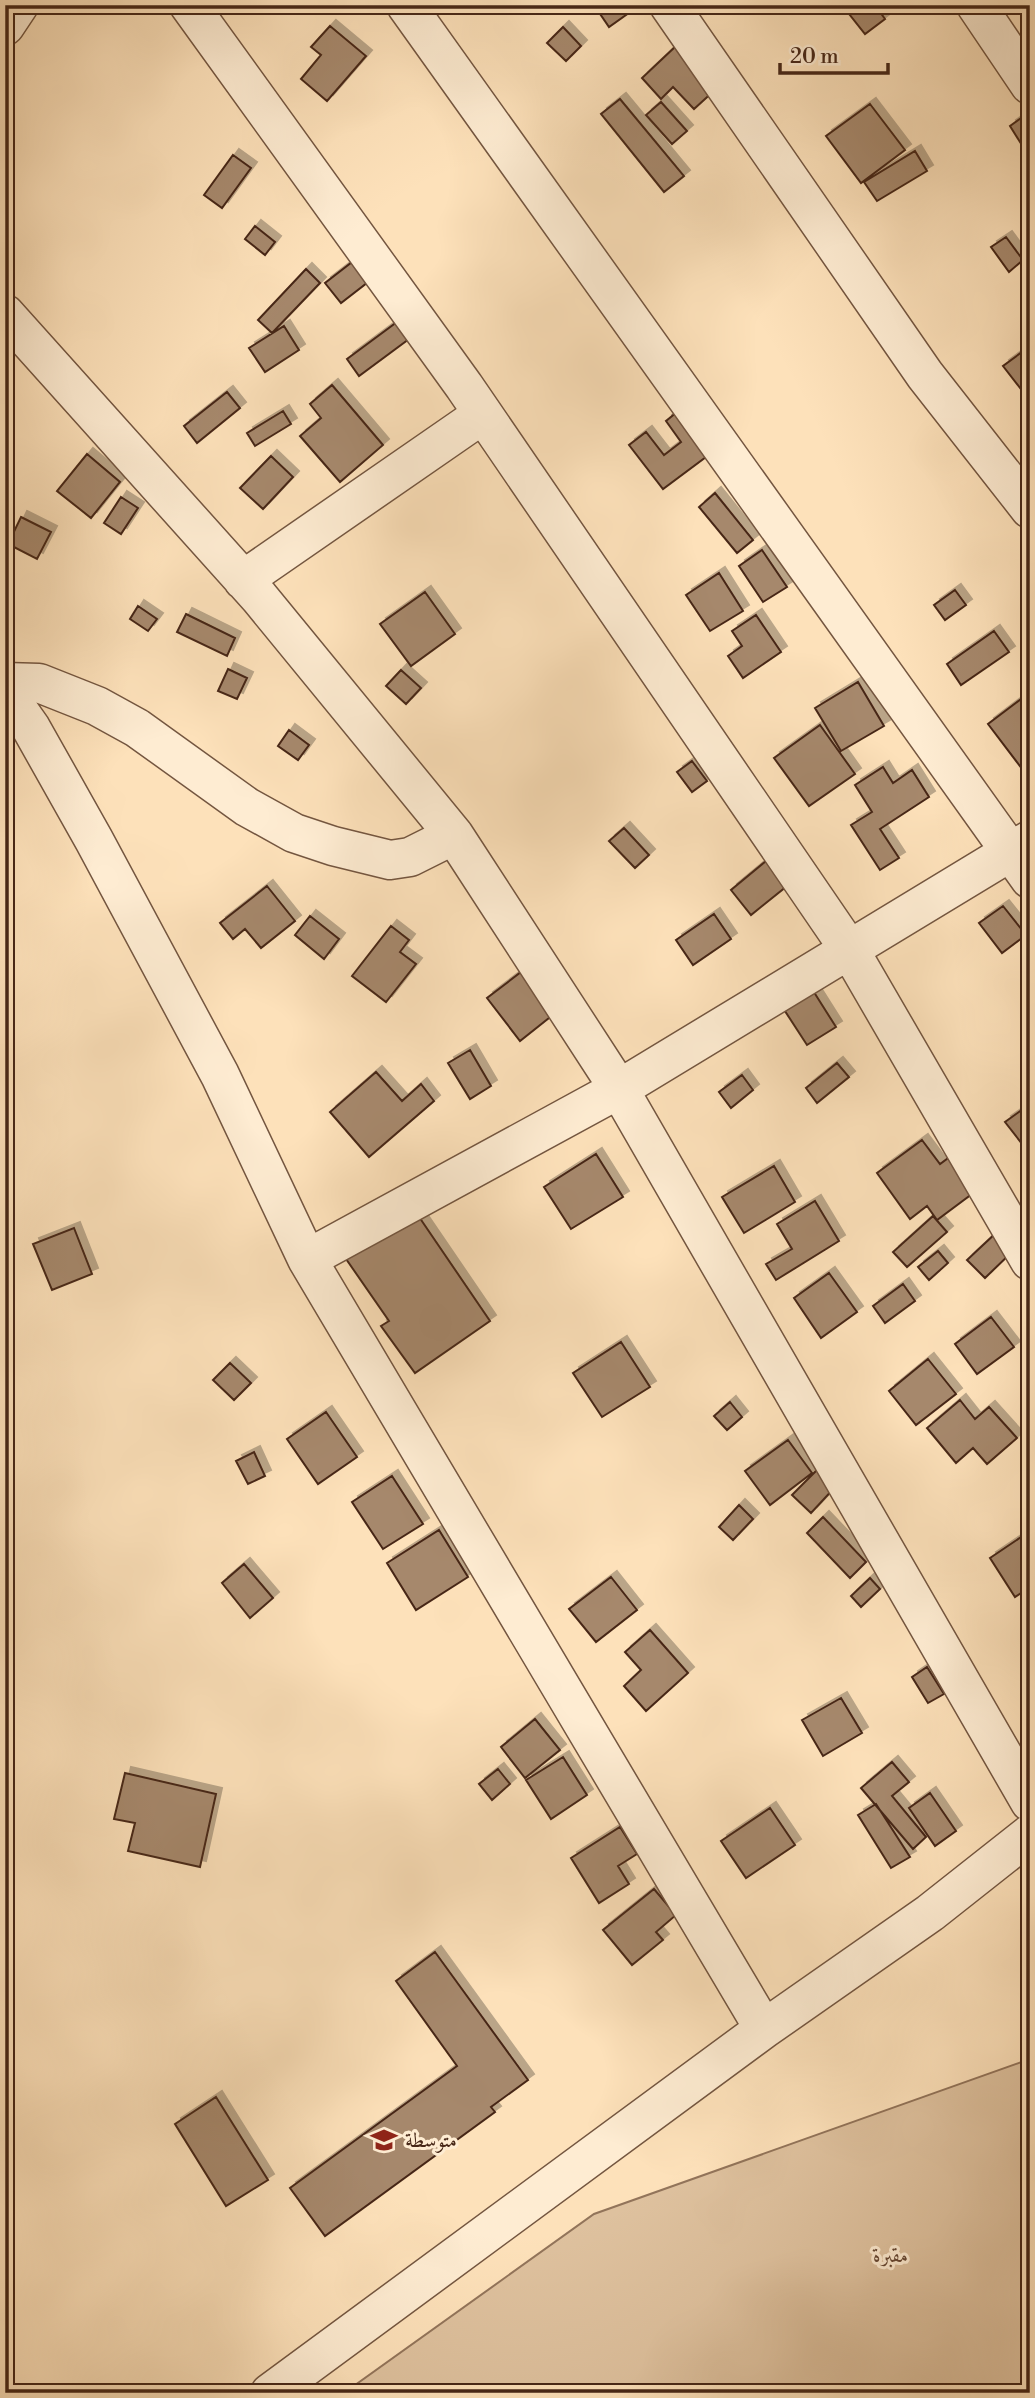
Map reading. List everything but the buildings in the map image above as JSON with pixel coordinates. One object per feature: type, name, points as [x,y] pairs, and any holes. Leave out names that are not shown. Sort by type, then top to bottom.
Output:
[{"type":"street","points":[[5,26],[19,5]]},
{"type":"street","points":[[189,5],[483,414],[849,949],[1030,1261]]},
{"type":"street","points":[[307,1259],[620,1089],[849,949],[1023,857],[406,5]]},
{"type":"street","points":[[669,5],[925,375],[1030,509]]},
{"type":"street","points":[[976,5],[1030,85]]},
{"type":"street","points":[[5,314],[243,580],[454,835],[620,1089],[1030,1802]]},
{"type":"street","points":[[243,580],[483,414]]},
{"type":"street","points":[[5,682],[39,683],[97,706],[137,729],[247,807],[294,833],[390,860],[410,857],[454,835]]},
{"type":"street","points":[[5,691],[31,728],[126,898],[220,1075],[307,1259],[764,2029]]},
{"type":"street","points":[[270,2393],[764,2029],[930,1913],[1030,1834]]},
{"type":"green space","name":"مقبرة","points":[[1030,2059],[1030,2393],[344,2393],[594,2214]]},
{"type":"place","name":"متوسطة","points":[[384,2140]]}]
